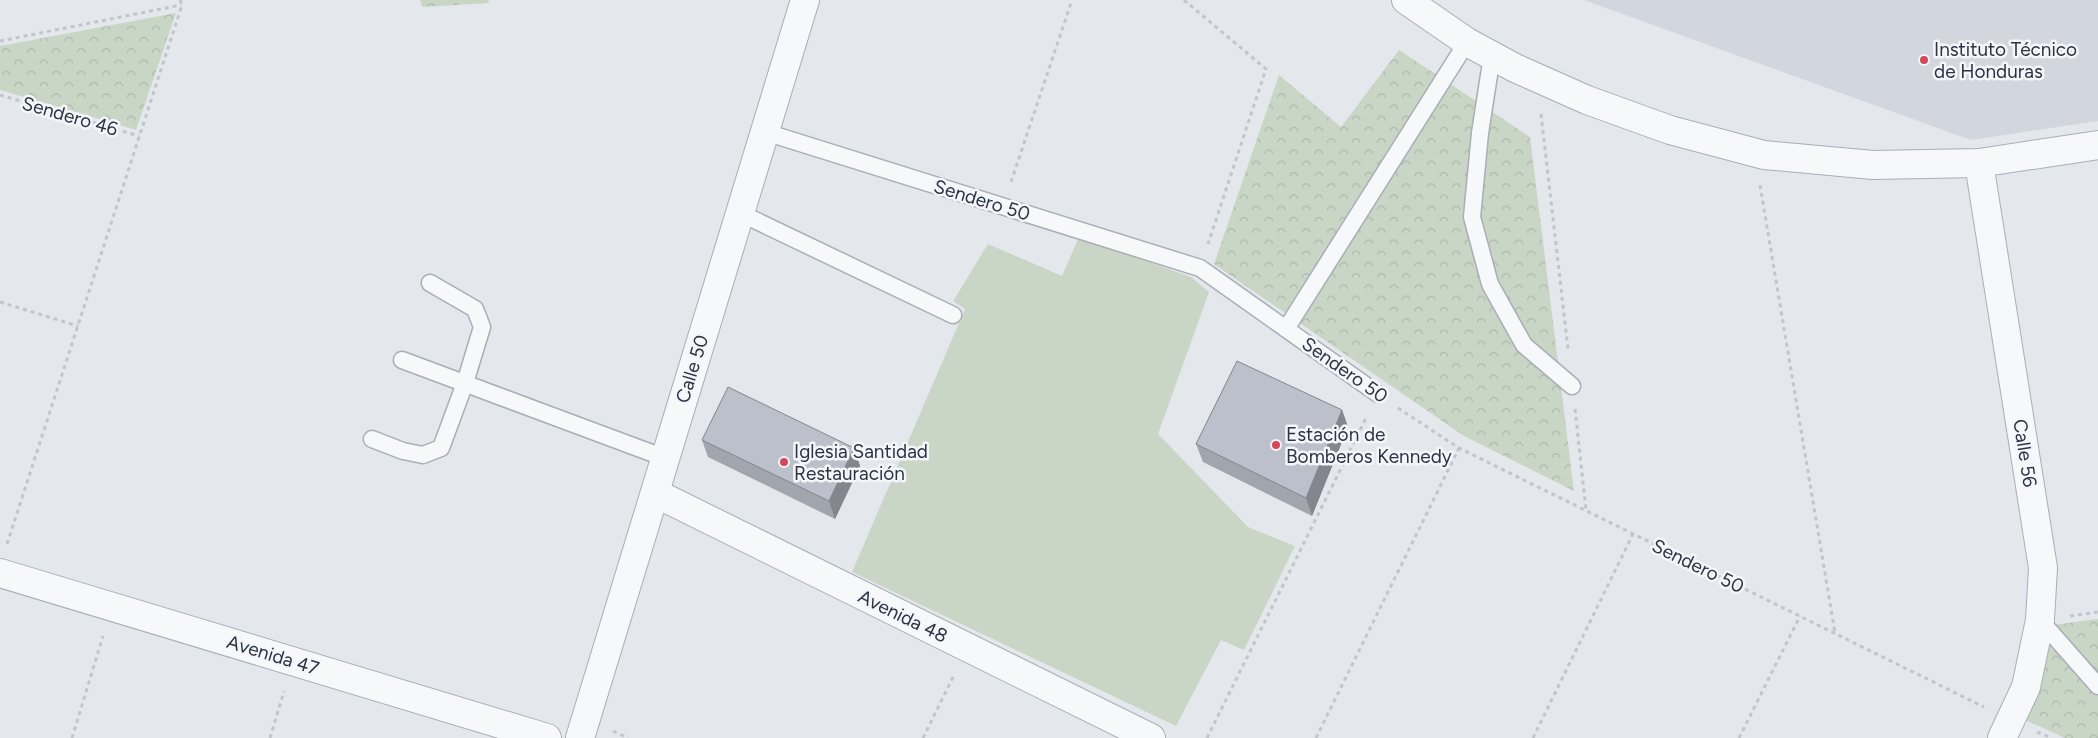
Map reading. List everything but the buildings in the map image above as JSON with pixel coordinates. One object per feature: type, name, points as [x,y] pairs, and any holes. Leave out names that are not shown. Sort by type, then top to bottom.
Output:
[{"type":"street","name":"Calle 50","points":[[580,738],[805,0]]},
{"type":"street","points":[[1406,0],[1467,42],[1492,56],[1586,100],[1670,130],[1755,152],[1872,165],[1979,163],[2098,144]]},
{"type":"street","name":"Calle 56","points":[[1979,163],[2043,568],[2040,620],[2026,687],[2006,729]]},
{"type":"street","name":"Avenida 48","points":[[655,493],[1151,738]]},
{"type":"street","name":"Avenida 47","points":[[0,573],[547,738]]},
{"type":"lane","points":[[1286,329],[1467,42]]},
{"type":"lane","points":[[1492,56],[1480,133],[1472,217],[1490,284],[1524,345],[1572,386]]},
{"type":"lane","name":"Sendero 50","points":[[765,132],[1200,268],[1378,394]]},
{"type":"lane","points":[[740,213],[953,315]]},
{"type":"lane","points":[[372,439],[423,455],[441,448],[466,383],[482,326],[475,309],[430,283]]},
{"type":"lane","points":[[402,360],[665,458]]},
{"type":"lane","points":[[2040,620],[2098,686]]},
{"type":"path","points":[[6,546],[182,5],[180,0]]},
{"type":"path","points":[[1003,207],[1072,0]]},
{"type":"path","points":[[1184,0],[1266,69],[1200,268]]},
{"type":"path","points":[[0,41],[182,5]]},
{"type":"path","points":[[1537,78],[1586,511]]},
{"type":"path","name":"Sendero 46","points":[[0,95],[139,136]]},
{"type":"path","points":[[1755,152],[1835,633]]},
{"type":"path","points":[[0,302],[78,326]]},
{"type":"path","points":[[1207,738],[1378,394]]},
{"type":"path","name":"Sendero 50","points":[[1378,394],[1459,448],[1835,633],[2006,729]]},
{"type":"path","points":[[1316,738],[1459,448]]},
{"type":"path","points":[[1534,738],[1633,534]]},
{"type":"path","points":[[72,738],[111,607]]},
{"type":"path","points":[[1739,738],[1800,616]]},
{"type":"path","points":[[924,738],[967,647]]},
{"type":"path","points":[[270,738],[292,661]]},
{"type":"shaded area","name":"Instituto Técnico de Honduras","points":[[1584,0],[2098,0],[2098,121],[1971,140]]},
{"type":"green space","points":[[420,0],[489,0],[488,3],[422,7]]},
{"type":"green space","points":[[176,13],[136,130],[0,90],[0,46]]},
{"type":"green space","points":[[1399,50],[1530,137],[1574,491],[1464,436],[1214,264],[1279,75],[1341,127]]},
{"type":"green space","points":[[1079,237],[1191,277],[1209,292],[1158,434],[1248,527],[1295,546],[1244,650],[1221,640],[1176,726],[852,572],[965,309],[953,301],[988,244],[1062,276]]},
{"type":"green space","points":[[2098,619],[2098,678],[2053,625]]},
{"type":"green space","points":[[2047,638],[2098,694],[2098,738],[2065,738],[2023,719]]},
{"type":"place","name":"Instituto Técnico de Honduras","points":[[1924,60]]},
{"type":"place","name":"Estación de Bomberos Kennedy","points":[[1276,445]]},
{"type":"place","name":"Iglesia Santidad Restauración","points":[[784,462]]}]
